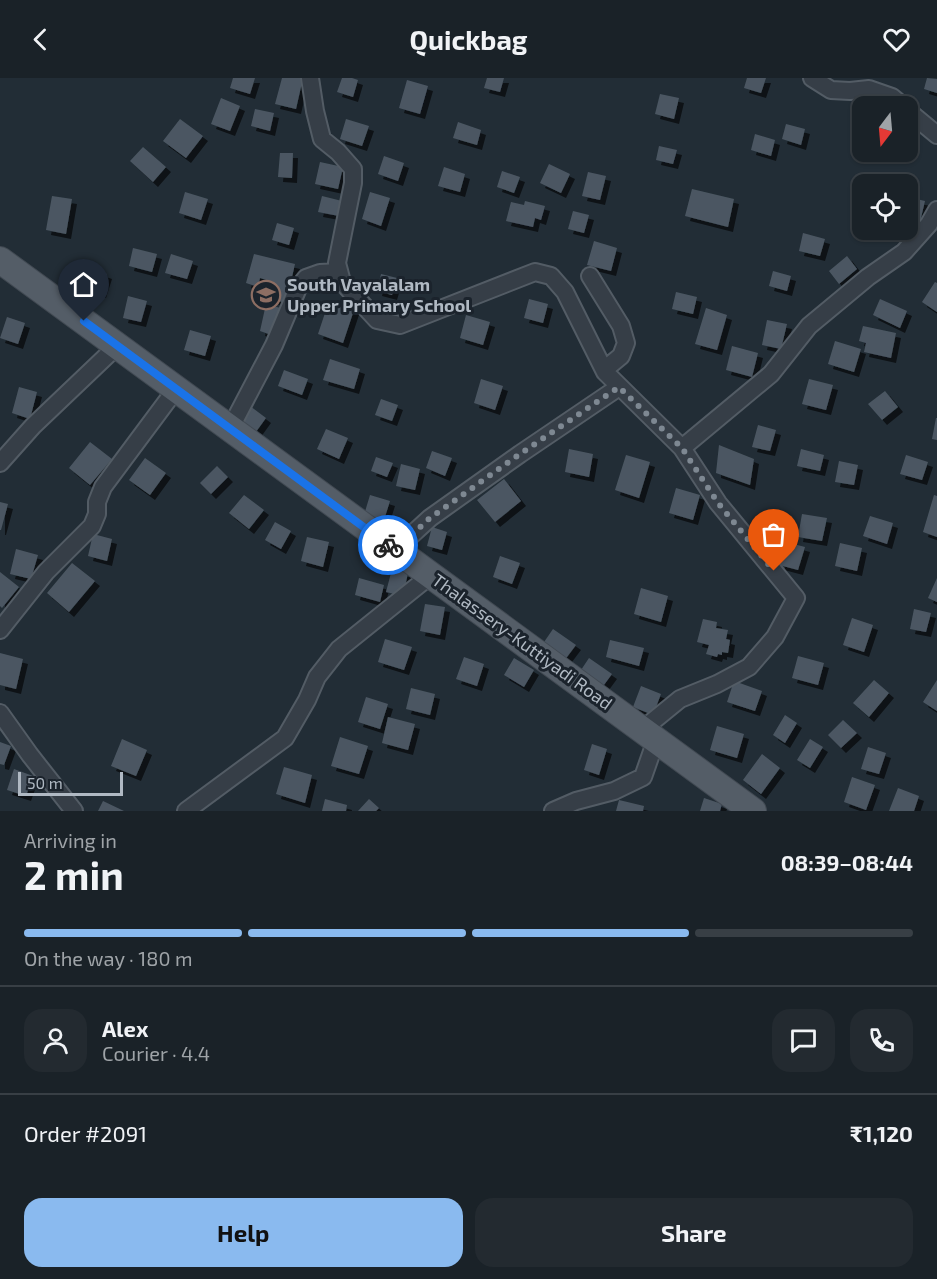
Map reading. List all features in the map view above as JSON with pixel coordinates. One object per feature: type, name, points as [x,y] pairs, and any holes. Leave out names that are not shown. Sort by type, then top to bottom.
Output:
[{"type":"main road","name":"Thalassery-Kuttiyadi Road","points":[[0,260],[753,811]]},
{"type":"street","points":[[310,78],[322,139],[354,168],[337,263],[339,272],[342,282],[377,320],[400,325],[536,272],[551,276],[565,292],[604,370],[682,448],[718,503],[796,598],[775,638],[748,667],[717,684],[680,699],[649,735],[644,777],[614,791],[576,801],[552,811]]},
{"type":"street","points":[[812,78],[831,90],[869,89],[889,96]]},
{"type":"street","points":[[918,119],[937,135]]},
{"type":"street","points":[[682,448],[771,374],[809,326],[868,277],[904,252],[929,224],[937,210]]},
{"type":"street","points":[[230,429],[274,345],[298,288],[306,278],[320,273],[339,272]]},
{"type":"street","points":[[590,276],[621,326],[626,343],[621,356],[604,370]]},
{"type":"street","points":[[0,463],[33,426],[117,346]]},
{"type":"street","points":[[395,550],[430,518],[619,387]]},
{"type":"street","points":[[0,630],[46,572],[92,526],[103,487],[176,389]]},
{"type":"street","points":[[186,811],[285,738],[307,700],[317,677],[339,650],[430,575]]},
{"type":"street","points":[[0,713],[74,811]]},
{"type":"building","points":[[233,78],[255,78],[250,94],[230,88]]},
{"type":"building","points":[[282,78],[303,78],[296,109],[275,104]]},
{"type":"building","points":[[342,78],[358,80],[353,97],[337,92]]},
{"type":"building","points":[[487,78],[504,78],[500,92],[484,88]]},
{"type":"building","points":[[747,78],[766,78],[761,93],[744,88]]},
{"type":"building","points":[[927,78],[937,79],[937,93],[924,89]]},
{"type":"building","points":[[407,80],[428,86],[420,114],[399,108]]},
{"type":"building","points":[[660,94],[679,98],[674,119],[655,114]]},
{"type":"building","points":[[221,98],[240,106],[230,131],[211,124]]},
{"type":"building","points":[[255,109],[274,113],[270,131],[251,126]]},
{"type":"building","points":[[180,119],[203,136],[186,158],[163,141]]},
{"type":"building","points":[[346,119],[369,126],[362,146],[340,139]]},
{"type":"building","points":[[458,122],[481,130],[477,145],[453,138]]},
{"type":"building","points":[[786,124],[805,129],[801,145],[782,139]]},
{"type":"building","points":[[755,134],[775,140],[771,156],[751,150]]},
{"type":"building","points":[[659,146],[677,150],[673,164],[656,160]]},
{"type":"building","points":[[143,147],[166,167],[153,182],[130,161]]},
{"type":"building","points":[[280,153],[293,153],[292,178],[278,177]]},
{"type":"building","points":[[384,156],[404,163],[398,181],[378,174]]},
{"type":"building","points":[[320,162],[343,167],[338,189],[315,184]]},
{"type":"building","points":[[549,164],[570,174],[561,193],[540,183]]},
{"type":"building","points":[[444,167],[465,174],[460,192],[438,186]]},
{"type":"building","points":[[502,171],[520,177],[514,193],[497,187]]},
{"type":"building","points":[[588,172],[606,176],[600,200],[582,196]]},
{"type":"building","points":[[692,189],[734,199],[728,227],[685,216]]},
{"type":"building","points":[[185,192],[208,199],[201,220],[179,213]]},
{"type":"building","points":[[370,192],[390,198],[381,226],[362,219]]},
{"type":"building","points":[[52,196],[72,199],[66,234],[46,230]]},
{"type":"building","points":[[322,196],[342,201],[339,216],[318,212]]},
{"type":"building","points":[[918,199],[925,201],[920,222],[918,222]]},
{"type":"building","points":[[525,201],[545,206],[541,220],[535,218],[533,227],[506,221],[511,202],[524,205]]},
{"type":"building","points":[[573,211],[589,215],[584,233],[568,229]]},
{"type":"building","points":[[277,223],[294,228],[289,245],[272,240]]},
{"type":"building","points":[[803,233],[825,239],[820,256],[799,251]]},
{"type":"building","points":[[594,241],[617,248],[611,271],[587,265]]},
{"type":"building","points":[[133,248],[157,254],[152,272],[129,266]]},
{"type":"building","points":[[171,254],[193,261],[187,279],[165,273]]},
{"type":"building","points":[[254,254],[295,264],[286,303],[271,299],[273,282],[260,278],[258,287],[246,283]]},
{"type":"building","points":[[847,256],[857,269],[839,284],[829,271]]},
{"type":"building","points":[[86,267],[107,274],[101,293],[79,286]]},
{"type":"building","points":[[773,271],[791,276],[787,291],[769,286]]},
{"type":"building","points":[[381,274],[397,278],[392,295],[377,291]]},
{"type":"building","points":[[935,282],[937,283],[937,312],[922,302]]},
{"type":"building","points":[[676,292],[697,297],[693,314],[672,309]]},
{"type":"building","points":[[128,296],[147,301],[141,322],[123,318]]},
{"type":"building","points":[[529,299],[548,304],[543,323],[524,318]]},
{"type":"building","points":[[880,299],[907,311],[900,328],[873,315]]},
{"type":"building","points":[[329,301],[354,310],[343,343],[318,334]]},
{"type":"building","points":[[266,304],[284,309],[277,337],[260,331]]},
{"type":"building","points":[[706,308],[727,315],[717,350],[695,344]]},
{"type":"building","points":[[466,315],[490,322],[483,345],[460,338]]},
{"type":"building","points":[[7,317],[25,323],[18,344],[0,338]]},
{"type":"building","points":[[767,320],[787,324],[781,349],[762,345]]},
{"type":"building","points":[[863,326],[896,333],[891,358],[864,352],[866,343],[859,341]]},
{"type":"building","points":[[190,330],[211,336],[205,356],[184,350]]},
{"type":"building","points":[[835,341],[861,349],[854,372],[828,364]]},
{"type":"building","points":[[732,346],[758,353],[752,377],[726,370]]},
{"type":"building","points":[[330,359],[360,369],[354,389],[323,380]]},
{"type":"building","points":[[284,370],[308,379],[302,395],[278,386]]},
{"type":"building","points":[[481,379],[503,386],[495,410],[474,403]]},
{"type":"building","points":[[809,379],[833,385],[826,410],[802,404]]},
{"type":"building","points":[[19,387],[37,392],[30,419],[12,413]]},
{"type":"building","points":[[885,391],[898,407],[882,420],[868,404]]},
{"type":"building","points":[[381,399],[398,405],[392,421],[375,415]]},
{"type":"building","points":[[250,406],[266,418],[253,436],[237,424]]},
{"type":"building","points":[[937,418],[937,440],[932,439]]},
{"type":"building","points":[[758,425],[776,430],[770,451],[752,447]]},
{"type":"building","points":[[326,429],[348,438],[339,459],[317,449]]},
{"type":"building","points":[[90,442],[112,459],[90,485],[69,468]]},
{"type":"building","points":[[719,445],[754,459],[750,485],[716,473]]},
{"type":"building","points":[[569,449],[593,454],[589,477],[565,472]]},
{"type":"building","points":[[801,449],[824,455],[820,471],[797,466]]},
{"type":"building","points":[[432,451],[452,458],[445,476],[426,468]]},
{"type":"building","points":[[626,455],[650,462],[639,498],[615,490]]},
{"type":"building","points":[[906,455],[928,462],[922,480],[900,474]]},
{"type":"building","points":[[376,457],[393,463],[387,477],[371,471]]},
{"type":"building","points":[[145,458],[166,473],[150,495],[129,480]]},
{"type":"building","points":[[839,461],[858,465],[854,485],[835,482]]},
{"type":"building","points":[[401,464],[420,469],[415,490],[396,486]]},
{"type":"building","points":[[217,466],[228,477],[211,494],[200,483]]},
{"type":"building","points":[[504,479],[521,501],[495,522],[477,500]]},
{"type":"building","points":[[676,488],[700,495],[693,520],[669,513]]},
{"type":"building","points":[[244,495],[264,510],[249,529],[229,513]]},
{"type":"building","points":[[370,495],[390,501],[384,520],[364,515]]},
{"type":"building","points":[[934,495],[937,496],[937,537],[923,532]]},
{"type":"building","points":[[0,502],[8,504],[1,530],[0,530]]},
{"type":"building","points":[[802,514],[827,518],[822,541],[798,537]]},
{"type":"building","points":[[870,516],[893,523],[887,544],[863,536]]},
{"type":"building","points":[[275,522],[291,531],[281,549],[265,540]]},
{"type":"building","points":[[432,527],[447,532],[442,550],[427,546]]},
{"type":"building","points":[[93,534],[112,539],[107,561],[88,556]]},
{"type":"building","points":[[307,537],[329,542],[323,567],[301,561]]},
{"type":"building","points":[[786,542],[805,547],[798,570],[779,565]]},
{"type":"building","points":[[840,543],[862,548],[857,571],[835,566]]},
{"type":"building","points":[[16,549],[38,555],[31,579],[10,574]]},
{"type":"building","points":[[500,556],[520,563],[512,584],[493,577]]},
{"type":"building","points":[[72,563],[95,581],[69,612],[47,593]]},
{"type":"building","points":[[392,569],[408,573],[403,596],[386,592]]},
{"type":"building","points":[[0,572],[19,587],[2,608],[0,606]]},
{"type":"building","points":[[359,578],[384,585],[380,602],[355,595]]},
{"type":"building","points":[[937,578],[937,602],[928,598]]},
{"type":"building","points":[[641,588],[668,596],[661,622],[634,614]]},
{"type":"building","points":[[425,604],[445,607],[440,635],[420,631]]},
{"type":"building","points":[[914,609],[931,613],[926,632],[910,629]]},
{"type":"building","points":[[852,618],[873,625],[864,652],[843,645]]},
{"type":"building","points":[[703,619],[717,622],[716,628],[728,630],[726,639],[730,640],[728,653],[722,652],[722,655],[718,654],[717,657],[706,654],[709,645],[697,642]]},
{"type":"building","points":[[553,629],[576,645],[564,661],[542,645]]},
{"type":"building","points":[[385,639],[412,647],[404,670],[378,662]]},
{"type":"building","points":[[610,640],[644,648],[639,666],[606,657]]},
{"type":"building","points":[[0,653],[23,659],[16,689],[0,685]]},
{"type":"building","points":[[798,656],[824,663],[818,685],[792,678]]},
{"type":"building","points":[[464,657],[484,664],[477,686],[456,679]]},
{"type":"building","points":[[514,658],[534,670],[524,687],[504,675]]},
{"type":"building","points":[[589,658],[612,674],[601,689],[579,673]]},
{"type":"building","points":[[874,680],[889,693],[869,717],[853,703]]},
{"type":"building","points":[[937,680],[937,711],[923,702]]},
{"type":"building","points":[[734,681],[762,691],[755,711],[727,702]]},
{"type":"building","points":[[641,686],[661,694],[653,715],[633,707]]},
{"type":"building","points":[[411,688],[435,694],[430,715],[406,709]]},
{"type":"building","points":[[366,697],[388,704],[380,729],[358,722]]},
{"type":"building","points":[[785,715],[797,723],[785,743],[773,735]]},
{"type":"building","points":[[388,717],[415,724],[408,750],[382,743]]},
{"type":"building","points":[[843,720],[857,733],[841,748],[828,735]]},
{"type":"building","points":[[717,726],[744,734],[737,758],[710,750]]},
{"type":"building","points":[[340,737],[368,746],[359,774],[331,766]]},
{"type":"building","points":[[122,739],[147,750],[136,776],[111,766]]},
{"type":"building","points":[[810,739],[823,747],[810,768],[797,760]]},
{"type":"building","points":[[0,742],[11,746],[4,765],[0,764]]},
{"type":"building","points":[[592,744],[607,749],[599,775],[584,770]]},
{"type":"building","points":[[868,747],[886,753],[879,774],[861,769]]},
{"type":"building","points":[[762,754],[780,768],[761,794],[743,780]]},
{"type":"building","points":[[284,767],[312,775],[305,803],[276,794]]},
{"type":"building","points":[[14,769],[33,776],[26,796],[7,790]]},
{"type":"building","points":[[852,777],[875,785],[866,810],[844,802]]},
{"type":"building","points":[[898,788],[919,796],[914,811],[889,811]]},
{"type":"building","points":[[704,798],[722,804],[720,811],[700,811]]},
{"type":"building","points":[[325,799],[347,805],[346,811],[322,811]]},
{"type":"building","points":[[369,799],[379,808],[376,811],[358,811]]},
{"type":"building","points":[[619,800],[644,806],[643,811],[616,811]]},
{"type":"building","points":[[103,801],[124,811],[98,811]]},
{"type":"way so far","points":[[388,545],[395,550],[430,518],[619,387],[682,448],[718,503],[774,571]]},
{"type":"place","name":"South Vayalalam Upper Primary School","points":[[266,295]]},
{"type":"route","points":[[84,321],[388,545]]}]
